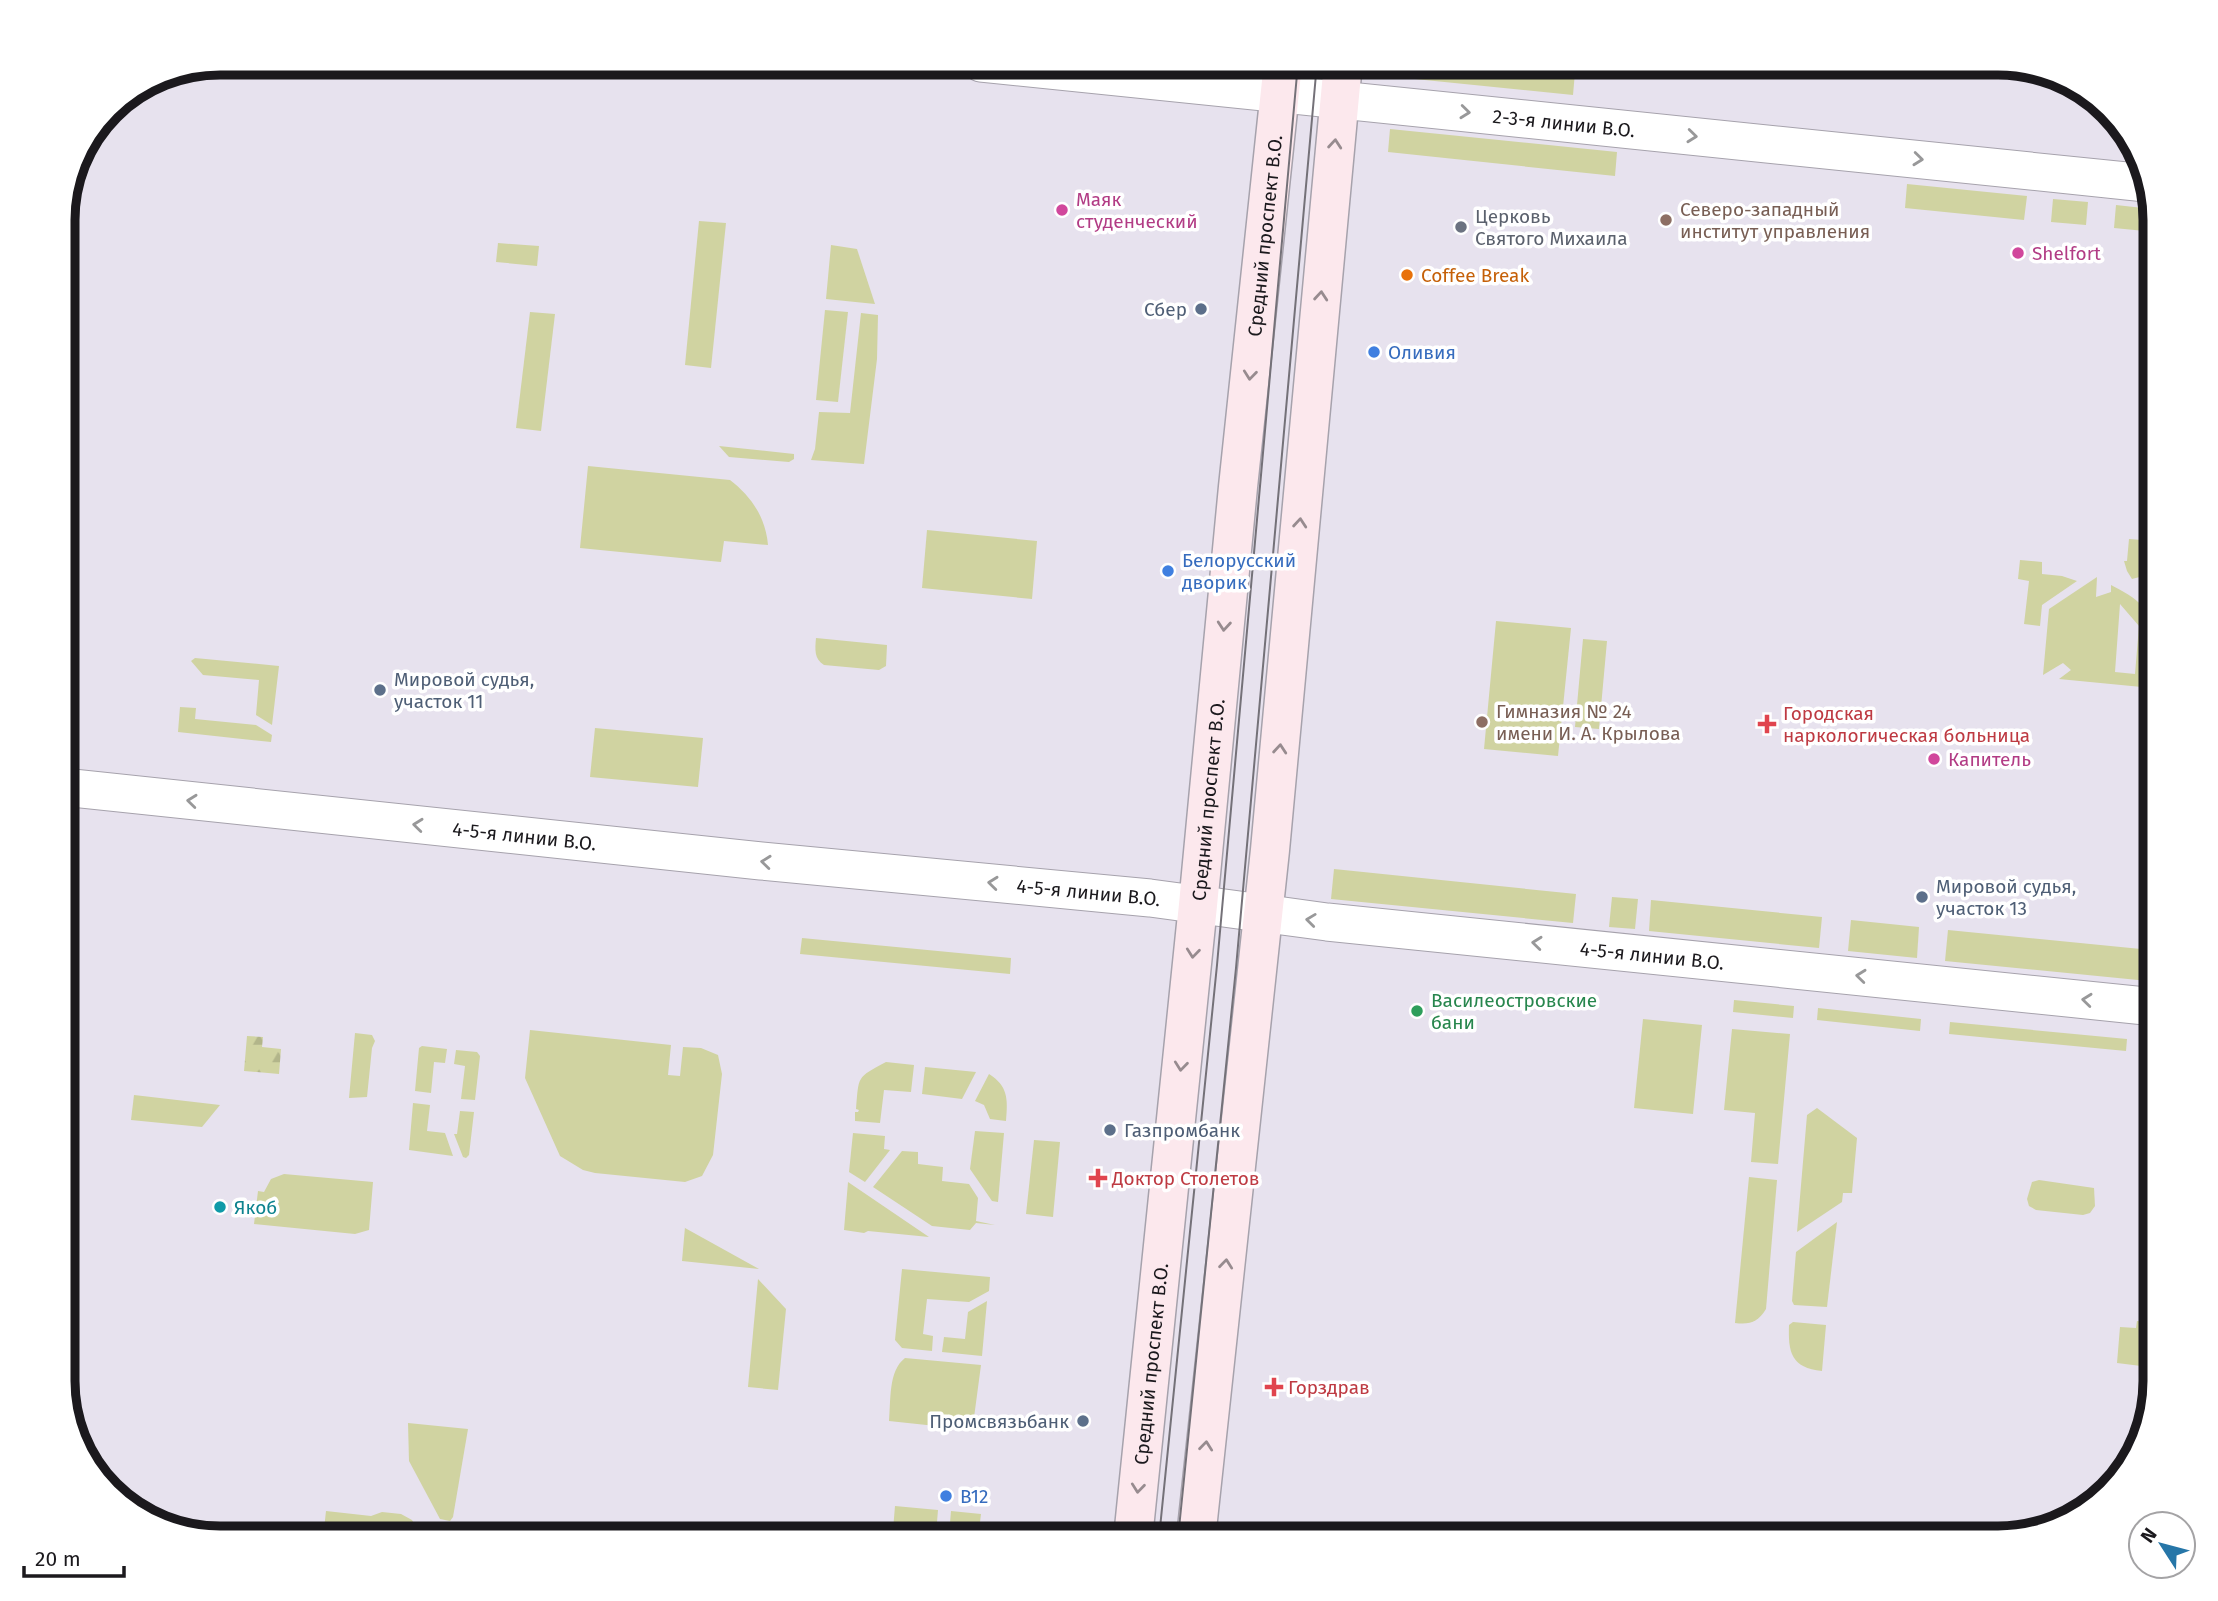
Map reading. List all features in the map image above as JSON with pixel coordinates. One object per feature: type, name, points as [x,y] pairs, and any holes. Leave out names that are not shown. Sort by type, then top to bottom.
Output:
[{"type":"main road","name":"Средний проспект В.О.","points":[[1134,1526],[1198,905],[1237,487],[1282,78]]},
{"type":"main road","points":[[1197,1526],[1264,914],[1341,81]]},
{"type":"street","name":"2-3-я линии В.О.","points":[[1230,75],[1341,81],[2137,182]]},
{"type":"street","name":"4-5-я линии В.О.","points":[[76,788],[693,854],[1150,898],[1264,914],[2143,1006]]},
{"type":"green space","points":[[1395,75],[1575,75],[1573,95]]},
{"type":"green space","points":[[1390,129],[1617,152],[1615,176],[1388,152]]},
{"type":"green space","points":[[1907,184],[2027,196],[2024,220],[1905,208]]},
{"type":"green space","points":[[2053,199],[2088,202],[2086,225],[2051,222]]},
{"type":"green space","points":[[2116,205],[2142,208],[2143,231],[2114,228]]},
{"type":"green space","points":[[699,221],[726,223],[711,368],[685,365]]},
{"type":"green space","points":[[498,243],[539,246],[537,266],[496,262]]},
{"type":"green space","points":[[831,245],[857,249],[875,304],[826,299]]},
{"type":"green space","points":[[825,310],[848,312],[838,402],[816,400]]},
{"type":"green space","points":[[530,312],[555,314],[541,431],[516,428]]},
{"type":"green space","points":[[861,313],[878,315],[877,359],[864,464],[811,460],[815,449],[819,412],[850,413]]},
{"type":"green space","points":[[719,446],[794,454],[794,459],[789,462],[729,457]]},
{"type":"green space","points":[[588,466],[730,480],[745,493],[756,508],[767,535],[768,545],[724,541],[721,562],[580,548]]},
{"type":"green space","points":[[927,530],[1037,541],[1032,599],[922,588]]},
{"type":"green space","points":[[2129,539],[2143,540],[2143,576],[2132,579],[2124,561],[2127,561]]},
{"type":"green space","points":[[2020,560],[2042,562],[2042,574],[2077,581],[2042,605],[2040,626],[2024,624],[2029,581],[2018,579]]},
{"type":"green space","points":[[2097,577],[2096,597],[2111,592],[2111,585],[2128,594],[2143,607],[2143,687],[2059,679],[2071,670],[2063,663],[2043,675],[2049,609]],"holes":[[[2120,604],[2139,626],[2135,674],[2115,672]]]},
{"type":"green space","points":[[1496,621],[1571,628],[1558,756],[1484,749]]},
{"type":"green space","points":[[816,638],[887,645],[886,666],[879,670],[824,665],[817,657]]},
{"type":"green space","points":[[1583,639],[1607,641],[1599,729],[1575,727]]},
{"type":"green space","points":[[195,658],[279,666],[272,725],[256,715],[259,680],[203,675],[191,661]]},
{"type":"green space","points":[[180,707],[196,708],[195,719],[256,725],[272,735],[271,742],[178,732]]},
{"type":"green space","points":[[595,728],[703,738],[698,787],[590,777]]},
{"type":"green space","points":[[1334,869],[1576,894],[1573,923],[1331,899]]},
{"type":"green space","points":[[1612,897],[1638,899],[1635,929],[1609,927]]},
{"type":"green space","points":[[1651,900],[1822,917],[1819,948],[1649,931]]},
{"type":"green space","points":[[1851,920],[1919,927],[1917,958],[1848,951]]},
{"type":"green space","points":[[1948,930],[2143,949],[2143,981],[1945,961]]},
{"type":"green space","points":[[802,938],[1011,958],[1010,974],[800,954]]},
{"type":"green space","points":[[1734,1000],[1794,1006],[1793,1018],[1733,1012]]},
{"type":"green space","points":[[1818,1008],[1921,1019],[1920,1031],[1817,1020]]},
{"type":"green space","points":[[1643,1019],[1702,1025],[1693,1114],[1634,1108]]},
{"type":"green space","points":[[1950,1022],[2127,1039],[2126,1051],[1949,1034]]},
{"type":"green space","points":[[1732,1029],[1790,1034],[1778,1164],[1751,1162],[1755,1113],[1724,1110]]},
{"type":"green space","points":[[530,1030],[671,1045],[668,1075],[680,1076],[683,1047],[701,1048],[718,1055],[722,1074],[713,1155],[702,1176],[685,1182],[595,1173],[583,1170],[560,1156],[525,1078]]},
{"type":"green space","points":[[355,1033],[372,1035],[375,1041],[367,1097],[349,1098]]},
{"type":"green space","points":[[247,1036],[263,1037],[262,1047],[281,1049],[279,1074],[244,1071]]},
{"type":"green space","points":[[422,1046],[447,1049],[445,1063],[434,1062],[431,1093],[415,1091],[419,1048]]},
{"type":"green space","points":[[456,1050],[477,1052],[480,1056],[475,1100],[461,1099],[465,1066],[454,1064]]},
{"type":"green space","points":[[886,1062],[914,1065],[911,1092],[884,1090],[880,1123],[855,1121],[855,1112],[859,1110],[856,1109],[861,1079],[869,1071]]},
{"type":"green space","points":[[925,1067],[976,1072],[962,1099],[922,1094]]},
{"type":"green space","points":[[989,1074],[1003,1088],[1007,1106],[1006,1121],[990,1119],[984,1105],[975,1101]]},
{"type":"green space","points":[[134,1095],[220,1105],[202,1127],[131,1120]]},
{"type":"green space","points":[[413,1103],[430,1105],[427,1131],[445,1133],[453,1156],[409,1150]]},
{"type":"green space","points":[[1817,1108],[1857,1138],[1852,1193],[1843,1193],[1842,1202],[1797,1232],[1807,1115]]},
{"type":"green space","points":[[460,1111],[474,1112],[469,1155],[466,1158],[463,1157],[454,1134],[457,1134]]},
{"type":"green space","points":[[975,1131],[1004,1133],[998,1202],[992,1201],[970,1169]]},
{"type":"green space","points":[[853,1133],[885,1136],[884,1149],[890,1150],[865,1182],[849,1172]]},
{"type":"green space","points":[[1034,1140],[1060,1142],[1053,1217],[1026,1214]]},
{"type":"green space","points":[[902,1151],[918,1152],[918,1164],[943,1167],[942,1181],[969,1184],[978,1198],[976,1221],[995,1225],[976,1223],[970,1230],[932,1226],[873,1187]]},
{"type":"green space","points":[[284,1174],[373,1182],[369,1230],[355,1234],[254,1224],[258,1191],[264,1192],[271,1179]]},
{"type":"green space","points":[[1749,1177],[1777,1180],[1766,1309],[1757,1320],[1740,1324],[1735,1323]]},
{"type":"green space","points":[[2039,1180],[2094,1188],[2095,1206],[2090,1213],[2083,1215],[2036,1210],[2029,1206],[2027,1199],[2032,1182]]},
{"type":"green space","points":[[848,1182],[929,1237],[844,1230]]},
{"type":"green space","points":[[1837,1222],[1827,1307],[1794,1305],[1792,1301],[1796,1252]]},
{"type":"green space","points":[[685,1228],[759,1269],[682,1261]]},
{"type":"green space","points":[[902,1269],[990,1277],[989,1291],[969,1302],[927,1299],[923,1334],[933,1336],[932,1351],[902,1348],[895,1340]]},
{"type":"green space","points":[[758,1279],[786,1309],[778,1390],[748,1387]]},
{"type":"green space","points":[[987,1301],[982,1356],[942,1352],[944,1337],[965,1339],[968,1312]]},
{"type":"green space","points":[[2137,1321],[2143,1322],[2143,1366],[2117,1363],[2120,1327],[2136,1328]]},
{"type":"green space","points":[[1793,1322],[1826,1325],[1822,1371],[1804,1366],[1794,1357],[1789,1343],[1789,1325]]},
{"type":"green space","points":[[905,1358],[981,1365],[973,1425],[964,1429],[889,1421],[893,1378]]},
{"type":"green space","points":[[408,1423],[468,1429],[453,1517],[450,1521],[440,1519],[409,1461]]},
{"type":"green space","points":[[895,1506],[938,1510],[937,1526],[893,1526]]},
{"type":"green space","points":[[326,1511],[371,1516],[382,1512],[401,1514],[412,1520],[415,1526],[324,1526]]},
{"type":"green space","points":[[951,1511],[981,1514],[980,1526],[950,1526]]},
{"type":"tram line","points":[[1160,1526],[1217,965],[1297,75]]},
{"type":"tram line","points":[[1179,1526],[1236,968],[1316,75]]},
{"type":"place","name":"Маяк студенческий","points":[[1062,210]]},
{"type":"place","name":"Северо-западный институт управления","points":[[1666,220]]},
{"type":"place","name":"Церковь Святого Михаила","points":[[1461,227]]},
{"type":"place","name":"Shelfort","points":[[2018,253]]},
{"type":"place","name":"Coffee Break","points":[[1407,275]]},
{"type":"place","name":"Сбер","points":[[1201,309]]},
{"type":"place","name":"Оливия","points":[[1374,352]]},
{"type":"place","name":"Белорусский дворик","points":[[1168,571]]},
{"type":"place","name":"Мировой судья, участок 11","points":[[380,690]]},
{"type":"place","name":"Гимназия № 24 имени И. А. Крылова","points":[[1482,722]]},
{"type":"place","name":"Городская наркологическая больница","points":[[1767,724]]},
{"type":"place","name":"Капитель","points":[[1934,759]]},
{"type":"place","name":"Мировой судья, участок 13","points":[[1922,897]]},
{"type":"place","name":"Василеостровские бани","points":[[1417,1011]]},
{"type":"place","name":"Газпромбанк","points":[[1110,1130]]},
{"type":"place","name":"Доктор Столетов","points":[[1098,1178]]},
{"type":"place","name":"Якоб","points":[[220,1207]]},
{"type":"place","name":"Горздрав","points":[[1274,1387]]},
{"type":"place","name":"Промсвязьбанк","points":[[1083,1421]]},
{"type":"place","name":"B12","points":[[946,1496]]}]
